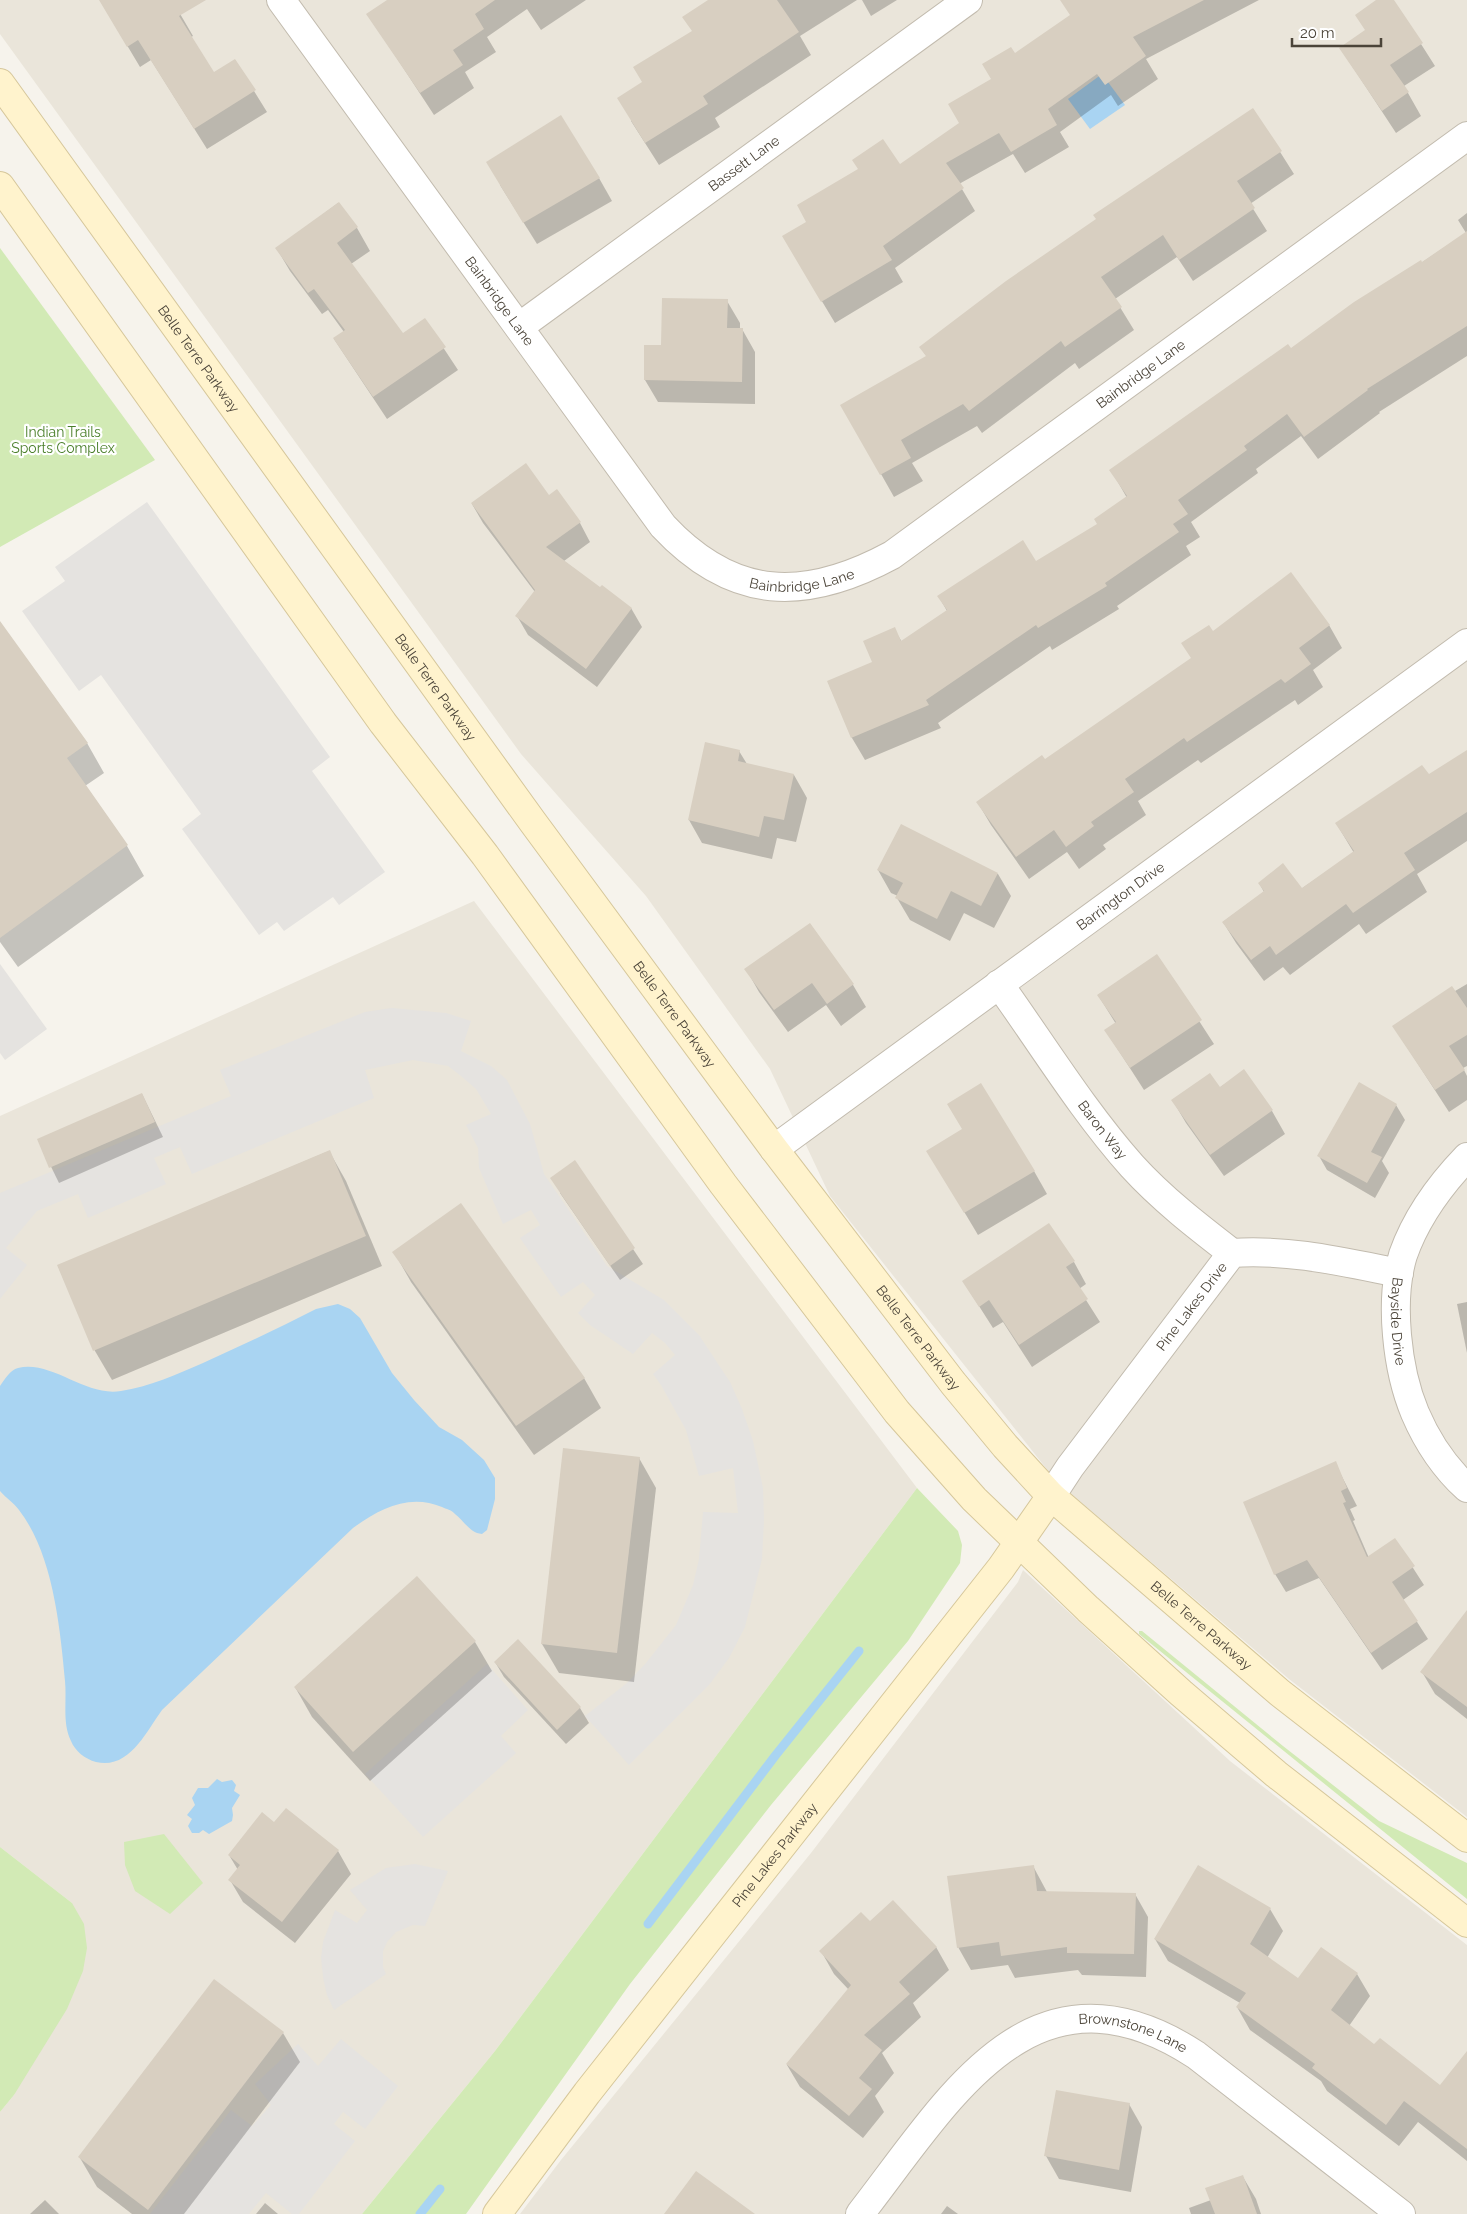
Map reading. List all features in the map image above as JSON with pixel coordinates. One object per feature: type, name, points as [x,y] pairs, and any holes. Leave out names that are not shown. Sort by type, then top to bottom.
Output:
[{"type":"main road","name":"Belle Terre Parkway","points":[[0,84],[532,821],[774,1149],[953,1384],[1005,1446],[1051,1496],[1280,1693],[1467,1838]]},
{"type":"main road","points":[[0,186],[383,722],[485,855],[801,1287],[897,1412],[974,1500],[1124,1641],[1262,1762],[1467,1923]]},
{"type":"main road","name":"Pine Lakes Parkway","points":[[497,2214],[587,2093],[1019,1543],[1051,1496]]},
{"type":"street","name":"Bainbridge Lane","points":[[283,0],[663,526],[688,550],[720,572],[756,585],[780,588],[824,583],[846,577],[892,555],[1467,136]]},
{"type":"street","name":"Bassett Lane","points":[[519,327],[968,0]]},
{"type":"street","name":"Barrington Drive","points":[[774,1149],[1467,643]]},
{"type":"street","name":"Baron Way","points":[[999,984],[1115,1146],[1165,1198],[1232,1253]]},
{"type":"street","name":"Bayside Drive","points":[[1467,1156],[1428,1204],[1410,1239],[1399,1273],[1397,1324],[1400,1353],[1415,1412],[1432,1445],[1467,1488]]},
{"type":"street","name":"Pine Lakes Drive","points":[[1051,1496],[1070,1467],[1232,1253],[1268,1251],[1311,1255],[1399,1273]]},
{"type":"street","name":"Brownstone Lane","points":[[860,2214],[956,2091],[980,2067],[1023,2035],[1060,2022],[1081,2020],[1124,2022],[1145,2028],[1180,2044],[1386,2209]]},
{"type":"shaded area","points":[[0,0],[1467,0],[1467,1817],[1289,1679],[1057,1482],[830,1196],[770,1069],[646,896],[521,754],[0,34]]},
{"type":"shaded area","points":[[147,502],[330,757],[312,771],[385,872],[339,905],[333,897],[284,931],[277,922],[259,935],[182,829],[201,814],[101,675],[79,691],[22,611],[65,581],[55,567]]},
{"type":"shaded area","points":[[474,901],[917,1488],[495,2051],[362,2214],[0,2214],[0,2112],[14,2095],[72,1903],[0,1847],[0,1116]]},
{"type":"shaded area","points":[[0,964],[47,1029],[5,1060],[0,1053]]},
{"type":"shaded area","points":[[392,1008],[446,1013],[471,1021],[461,1051],[491,1066],[507,1080],[530,1124],[544,1174],[607,1266],[664,1300],[699,1335],[730,1382],[753,1441],[763,1488],[764,1520],[762,1559],[745,1627],[729,1658],[709,1685],[629,1765],[585,1716],[627,1683],[646,1663],[676,1625],[693,1585],[699,1559],[703,1512],[738,1513],[733,1468],[699,1476],[686,1430],[653,1374],[675,1355],[665,1343],[652,1333],[633,1354],[590,1325],[578,1313],[595,1295],[583,1282],[561,1297],[520,1238],[540,1225],[531,1210],[503,1224],[479,1168],[478,1148],[466,1125],[491,1114],[476,1089],[448,1066],[413,1060],[365,1070],[374,1098],[192,1174],[180,1147],[154,1158],[166,1184],[88,1218],[78,1194],[37,1211],[6,1248],[27,1265],[0,1299],[0,1193],[231,1096],[220,1070],[365,1012]]},
{"type":"shaded area","points":[[1023,1570],[1230,1761],[1467,1945],[1467,2214],[520,2214],[561,2160],[811,1853],[1018,1582]]},
{"type":"shaded area","points":[[487,1664],[528,1710],[501,1736],[516,1753],[423,1837],[365,1774]]},
{"type":"shaded area","points":[[415,1864],[448,1871],[425,1926],[413,1925],[396,1932],[387,1942],[383,1951],[383,1967],[386,1974],[334,2010],[327,1995],[321,1958],[323,1942],[335,1910],[357,1923],[367,1910],[350,1890],[386,1868]]},
{"type":"shaded area","points":[[341,2039],[398,2086],[365,2129],[343,2112],[334,2124],[355,2141],[299,2214],[292,2214],[266,2193],[249,2214],[150,2214],[231,2110],[252,2126],[271,2105],[255,2084],[298,2044],[318,2066]]},
{"type":"green space","name":"Indian Trails Sports Complex","points":[[0,248],[155,460],[0,547]]},
{"type":"green space","points":[[917,1488],[958,1531],[962,1545],[960,1563],[908,1641],[771,1805],[630,1984],[466,2214],[362,2214],[495,2051]]},
{"type":"green space","points":[[1139,1631],[1142,1631],[1283,1746],[1379,1821],[1467,1863],[1467,1899],[1139,1634]]},
{"type":"green space","points":[[164,1834],[203,1883],[170,1914],[135,1891],[125,1865],[124,1842]]},
{"type":"green space","points":[[0,1847],[72,1903],[84,1924],[87,1948],[83,1971],[67,2009],[14,2095],[0,2112]]},
{"type":"water","points":[[1102,74],[1125,105],[1090,129],[1068,99]]},
{"type":"water","points":[[338,1304],[350,1309],[360,1318],[392,1373],[439,1427],[462,1440],[484,1460],[495,1478],[495,1499],[487,1530],[482,1534],[478,1533],[452,1512],[430,1503],[406,1502],[384,1509],[373,1515],[353,1528],[162,1710],[143,1738],[127,1755],[108,1763],[88,1759],[75,1748],[68,1734],[60,1638],[53,1592],[47,1569],[31,1528],[17,1507],[0,1491],[0,1386],[13,1371],[18,1368],[31,1367],[56,1373],[94,1389],[121,1391],[131,1389],[163,1380],[260,1337],[316,1309]]},
{"type":"water","points":[[217,1779],[222,1782],[232,1780],[236,1785],[234,1791],[240,1795],[232,1808],[232,1821],[209,1834],[203,1830],[199,1833],[192,1833],[188,1826],[192,1819],[187,1815],[195,1805],[192,1798],[198,1788],[208,1788]]},
{"type":"building","points":[[99,0],[206,0],[179,16],[214,72],[235,59],[256,90],[194,129],[138,40],[127,47]]},
{"type":"building","points":[[387,0],[495,0],[475,14],[484,29],[453,50],[463,65],[420,93],[366,14]]},
{"type":"building","points":[[708,0],[777,0],[799,32],[703,96],[708,104],[645,143],[617,98],[642,82],[633,67],[692,31],[682,17]]},
{"type":"building","points":[[1060,0],[1204,0],[1133,37],[1146,56],[1105,85],[1097,74],[1048,109],[1057,125],[1011,152],[999,133],[946,163],[964,188],[883,246],[892,260],[821,302],[782,236],[806,222],[797,205],[858,169],[852,160],[883,139],[900,164],[959,123],[948,104],[991,79],[982,64],[1011,47],[1015,53],[1070,15]]},
{"type":"building","points":[[1376,0],[1394,0],[1423,43],[1390,65],[1409,92],[1382,111],[1339,48],[1365,30],[1355,15]]},
{"type":"building","points":[[1253,108],[1282,151],[1237,181],[1255,208],[1179,260],[1163,235],[1101,277],[1122,307],[1065,347],[1061,341],[969,411],[963,404],[901,440],[911,458],[880,475],[840,405],[926,356],[919,347],[1006,281],[1096,219],[1093,215]]},
{"type":"building","points":[[561,115],[600,178],[523,223],[486,162]]},
{"type":"building","points":[[339,202],[358,227],[337,243],[403,333],[425,318],[446,347],[373,397],[333,338],[345,330],[314,289],[308,293],[275,248]]},
{"type":"building","points":[[1467,231],[1467,326],[1367,389],[1304,437],[1287,414],[1244,446],[1247,450],[1178,500],[1188,514],[1173,524],[1179,532],[1105,583],[1107,586],[1038,628],[1036,625],[926,700],[929,705],[851,738],[827,681],[872,662],[863,641],[895,627],[901,641],[947,610],[937,596],[1023,540],[1036,561],[1097,524],[1094,519],[1127,496],[1109,470],[1288,344],[1291,348],[1354,302],[1421,260],[1422,262]]},
{"type":"building","points":[[662,298],[728,299],[727,328],[743,328],[742,382],[644,380],[644,345],[661,345]]},
{"type":"building","points":[[526,463],[549,495],[557,489],[581,522],[546,547],[632,608],[586,669],[515,616],[535,590],[471,503]]},
{"type":"building","points":[[1291,572],[1330,625],[1299,648],[1311,664],[1285,683],[1281,679],[1187,742],[1184,738],[1125,779],[1134,792],[1091,822],[1094,826],[1066,847],[1054,830],[1016,857],[976,802],[1042,755],[1045,759],[1191,658],[1181,643],[1209,625],[1213,631]]},
{"type":"building","points":[[0,621],[88,743],[67,758],[128,845],[0,938]]},
{"type":"building","points":[[705,742],[740,750],[738,761],[794,774],[784,820],[764,816],[759,837],[688,820]]},
{"type":"building","points":[[1467,750],[1467,812],[1404,853],[1415,870],[1353,913],[1346,904],[1276,955],[1270,946],[1251,960],[1222,922],[1264,891],[1258,883],[1283,863],[1302,888],[1354,851],[1335,823],[1422,765],[1429,774]]},
{"type":"building","points":[[901,824],[998,873],[981,906],[951,891],[937,919],[895,898],[903,883],[877,870]]},
{"type":"building","points":[[810,923],[854,984],[827,1004],[812,983],[774,1010],[744,969]]},
{"type":"building","points":[[1157,954],[1202,1020],[1130,1068],[1104,1030],[1116,1022],[1097,995]]},
{"type":"building","points":[[1452,986],[1467,1008],[1467,1035],[1449,1046],[1465,1070],[1435,1090],[1392,1026]]},
{"type":"building","points":[[1244,1069],[1273,1110],[1210,1155],[1171,1100],[1210,1073],[1220,1087]]},
{"type":"building","points":[[1359,1082],[1397,1104],[1371,1152],[1382,1157],[1367,1183],[1317,1156]]},
{"type":"building","points":[[981,1083],[1035,1171],[964,1213],[926,1151],[962,1129],[947,1104]]},
{"type":"building","points":[[142,1093],[155,1122],[49,1168],[37,1139]]},
{"type":"building","points":[[330,1150],[366,1236],[93,1351],[57,1265]]},
{"type":"building","points":[[575,1160],[635,1248],[610,1266],[550,1178]]},
{"type":"building","points":[[461,1203],[585,1378],[516,1426],[392,1252]]},
{"type":"building","points":[[1049,1223],[1075,1261],[1066,1267],[1088,1299],[1019,1345],[989,1300],[979,1307],[962,1281]]},
{"type":"building","points":[[563,1448],[640,1457],[617,1653],[541,1644]]},
{"type":"building","points":[[1336,1461],[1347,1488],[1341,1491],[1346,1502],[1343,1503],[1367,1557],[1395,1538],[1415,1566],[1392,1582],[1418,1621],[1371,1653],[1307,1560],[1274,1575],[1243,1502]]},
{"type":"building","points":[[417,1576],[476,1641],[353,1752],[294,1687]]},
{"type":"building","points":[[1467,1610],[1467,1707],[1420,1672]]},
{"type":"building","points":[[518,1639],[581,1707],[557,1730],[494,1662]]},
{"type":"building","points":[[286,1808],[339,1850],[282,1922],[228,1880],[240,1865],[228,1855],[262,1812],[274,1822]]},
{"type":"building","points":[[1034,1865],[1037,1891],[1136,1893],[1134,1954],[1067,1953],[1067,1947],[1001,1956],[999,1942],[957,1948],[947,1876]]},
{"type":"building","points":[[1198,1865],[1271,1908],[1250,1944],[1298,1978],[1321,1947],[1358,1973],[1331,2010],[1374,2044],[1380,2038],[1440,2085],[1467,2051],[1467,2149],[1404,2101],[1386,2125],[1312,2068],[1315,2064],[1236,2007],[1246,1993],[1154,1939]]},
{"type":"building","points":[[893,1900],[937,1947],[899,1982],[910,1994],[864,2035],[882,2050],[859,2078],[872,2089],[849,2116],[786,2064],[851,1985],[819,1951],[861,1912],[870,1921]]},
{"type":"building","points":[[214,1979],[284,2032],[148,2210],[78,2157]]},
{"type":"building","points":[[1056,2090],[1130,2103],[1119,2170],[1044,2156]]},
{"type":"building","points":[[696,2171],[755,2214],[664,2214]]},
{"type":"building","points":[[1243,2175],[1257,2214],[1215,2214],[1205,2188]]},
{"type":"waterway","points":[[648,1924],[775,1756],[859,1651]]},
{"type":"waterway","points":[[420,2214],[440,2189]]}]
